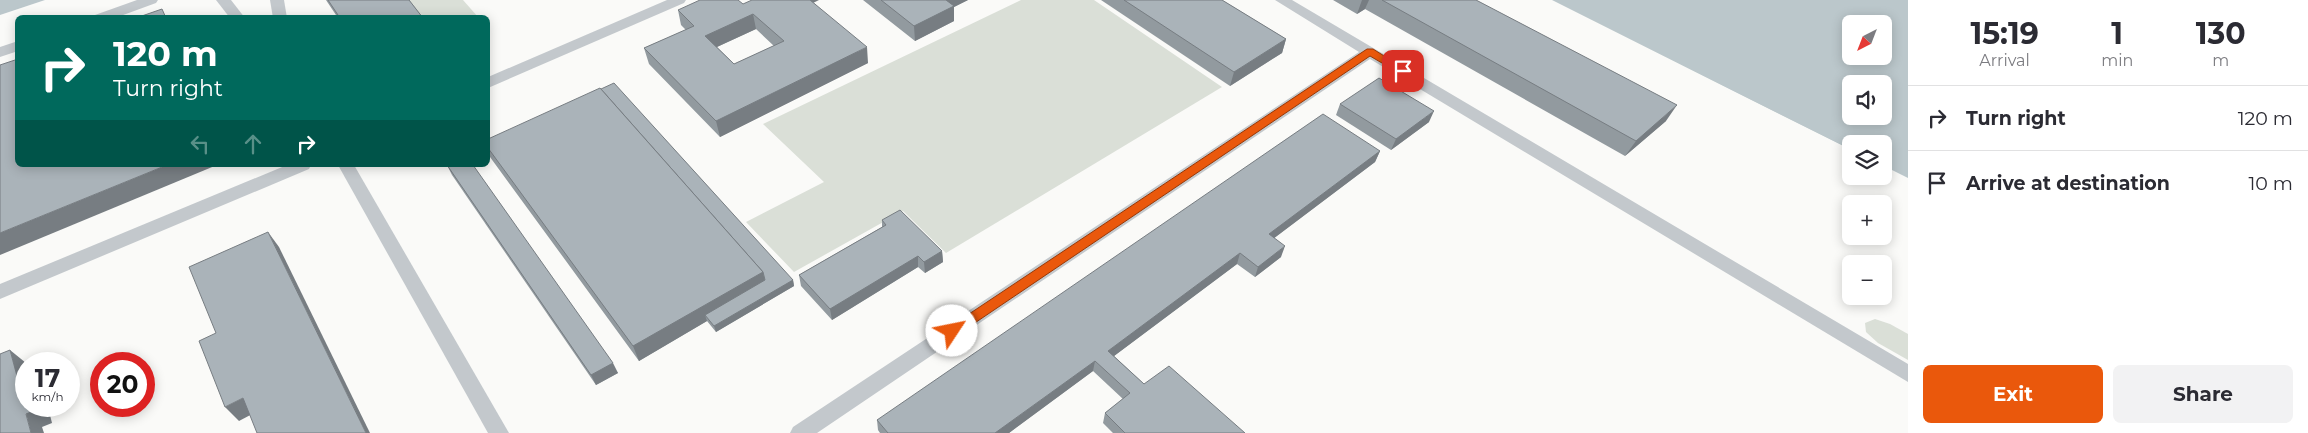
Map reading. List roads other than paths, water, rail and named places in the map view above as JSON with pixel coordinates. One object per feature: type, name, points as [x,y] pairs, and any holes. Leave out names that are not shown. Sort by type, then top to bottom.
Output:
[{"type":"lane","points":[[108,15],[151,0]]},
{"type":"lane","points":[[222,0],[235,15]]},
{"type":"lane","points":[[277,0],[280,15]]},
{"type":"lane","points":[[490,82],[679,0]]},
{"type":"lane","points":[[1282,0],[1908,374]]},
{"type":"lane","points":[[0,52],[15,47]]},
{"type":"lane","points":[[800,433],[1370,52]]},
{"type":"lane","points":[[0,292],[298,167]]},
{"type":"lane","points":[[347,167],[499,433]]}]
